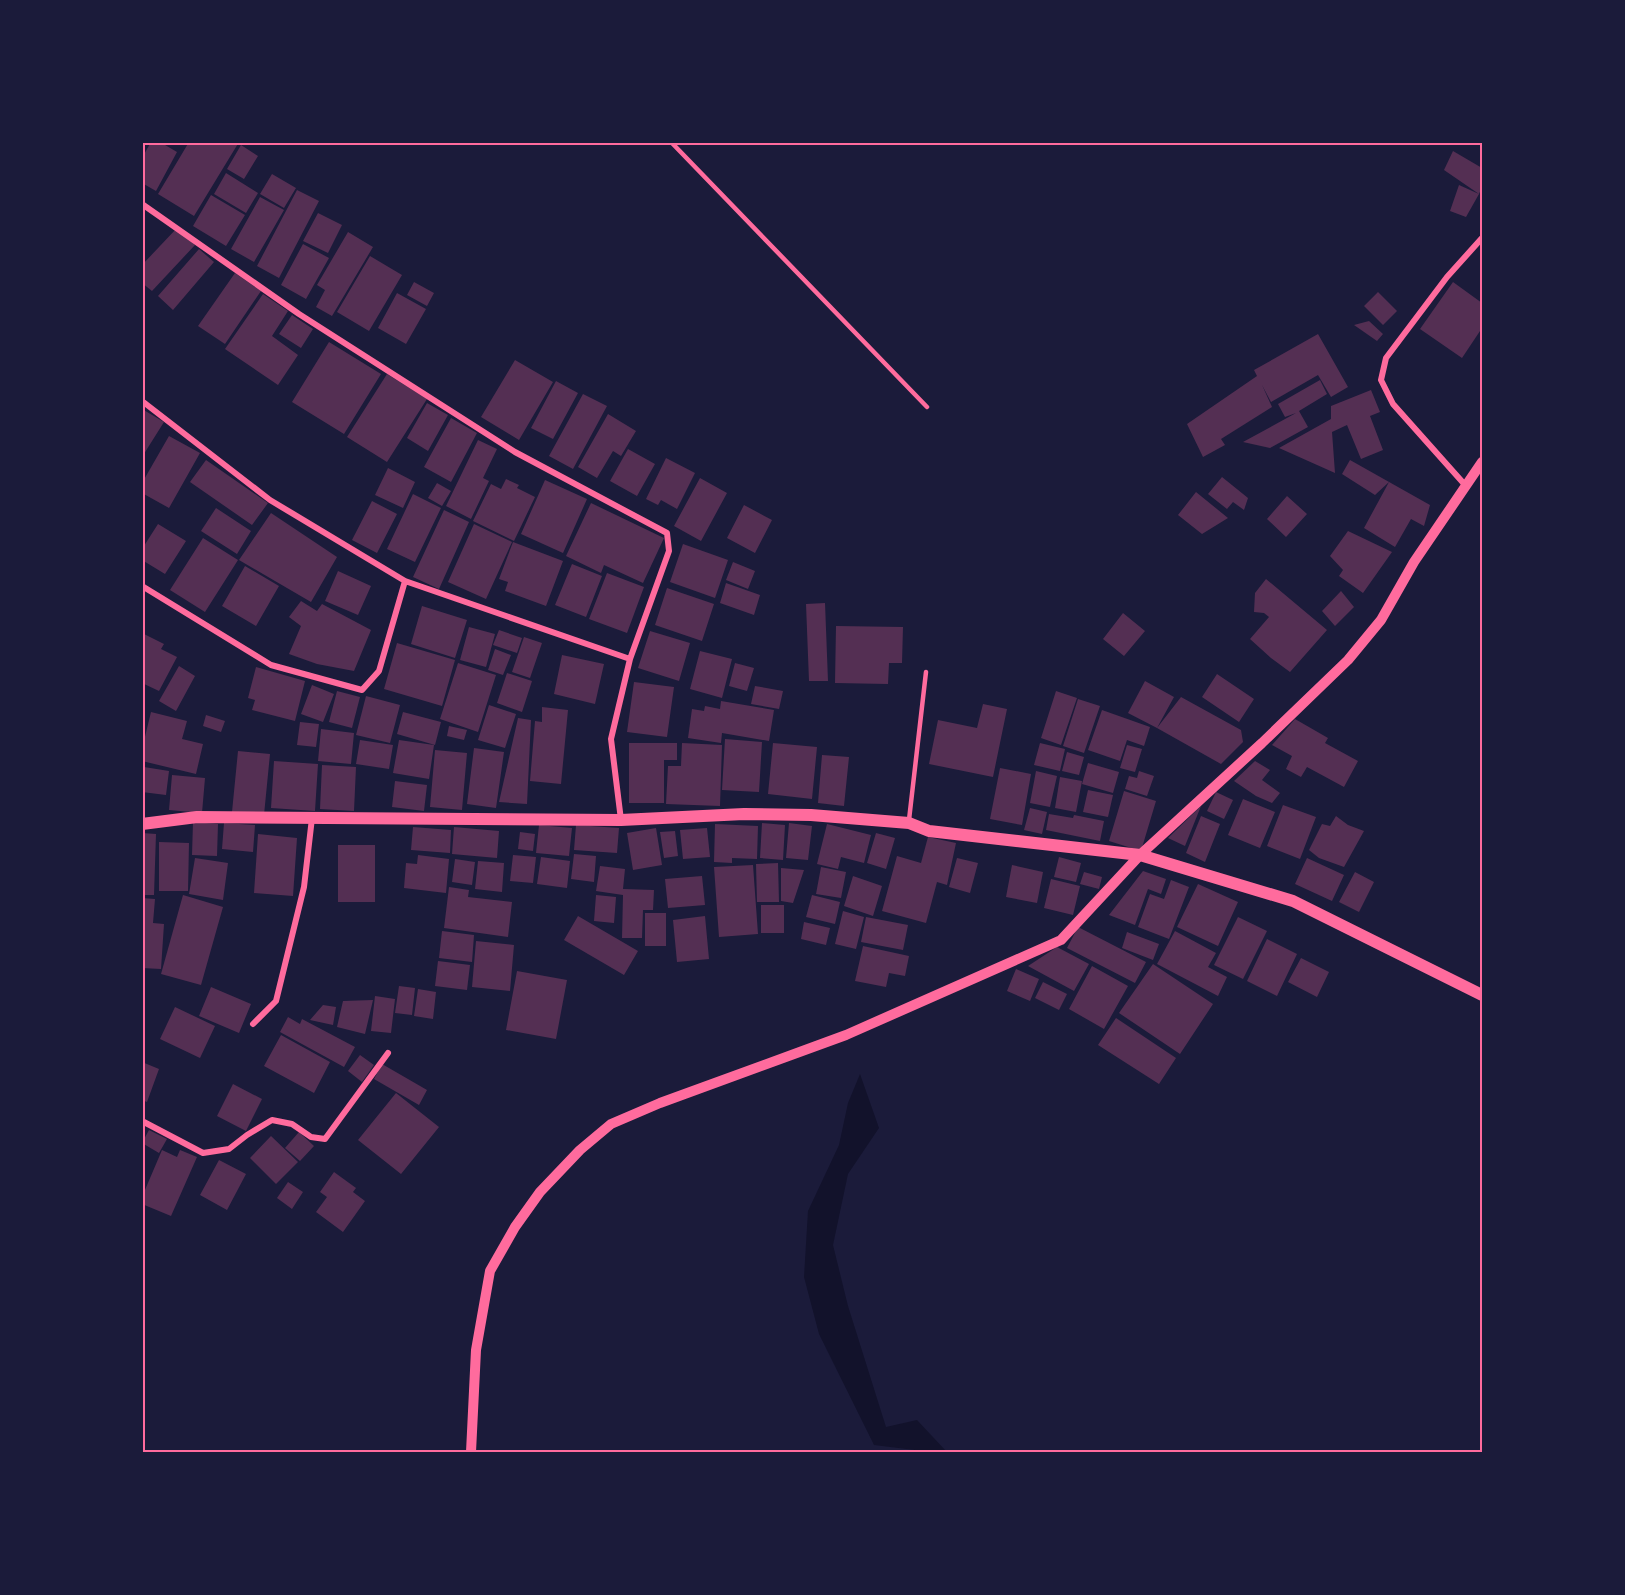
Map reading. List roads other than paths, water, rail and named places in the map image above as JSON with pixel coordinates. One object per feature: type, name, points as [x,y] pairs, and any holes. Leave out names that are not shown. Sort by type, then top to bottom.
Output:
[{"type":"main road","points":[[142,824],[197,817],[621,820],[744,814],[909,823],[929,831],[1140,855],[1293,901],[1482,994]]},
{"type":"street","points":[[142,204],[299,314],[515,452],[667,533],[669,550],[630,659],[611,738],[621,820]]},
{"type":"street","points":[[1466,486],[1393,404],[1381,380],[1386,358],[1447,277],[1482,238]]},
{"type":"street","points":[[142,401],[270,500],[405,581],[630,659]]},
{"type":"street","points":[[471,1452],[476,1350],[490,1271],[515,1227],[534,1201],[580,1150],[611,1124],[660,1103],[846,1035],[1061,940],[1140,855],[1348,660],[1381,620],[1414,562],[1482,462]]},
{"type":"street","points":[[142,586],[271,665],[362,690],[380,671],[405,581]]},
{"type":"street","points":[[253,1024],[276,1001],[304,887],[312,818]]},
{"type":"street","points":[[142,1121],[203,1153],[230,1149],[247,1135],[272,1120],[292,1124],[312,1137],[325,1140],[388,1053]]},
{"type":"lane","points":[[671,142],[927,407]]},
{"type":"lane","points":[[909,823],[926,672]]}]
